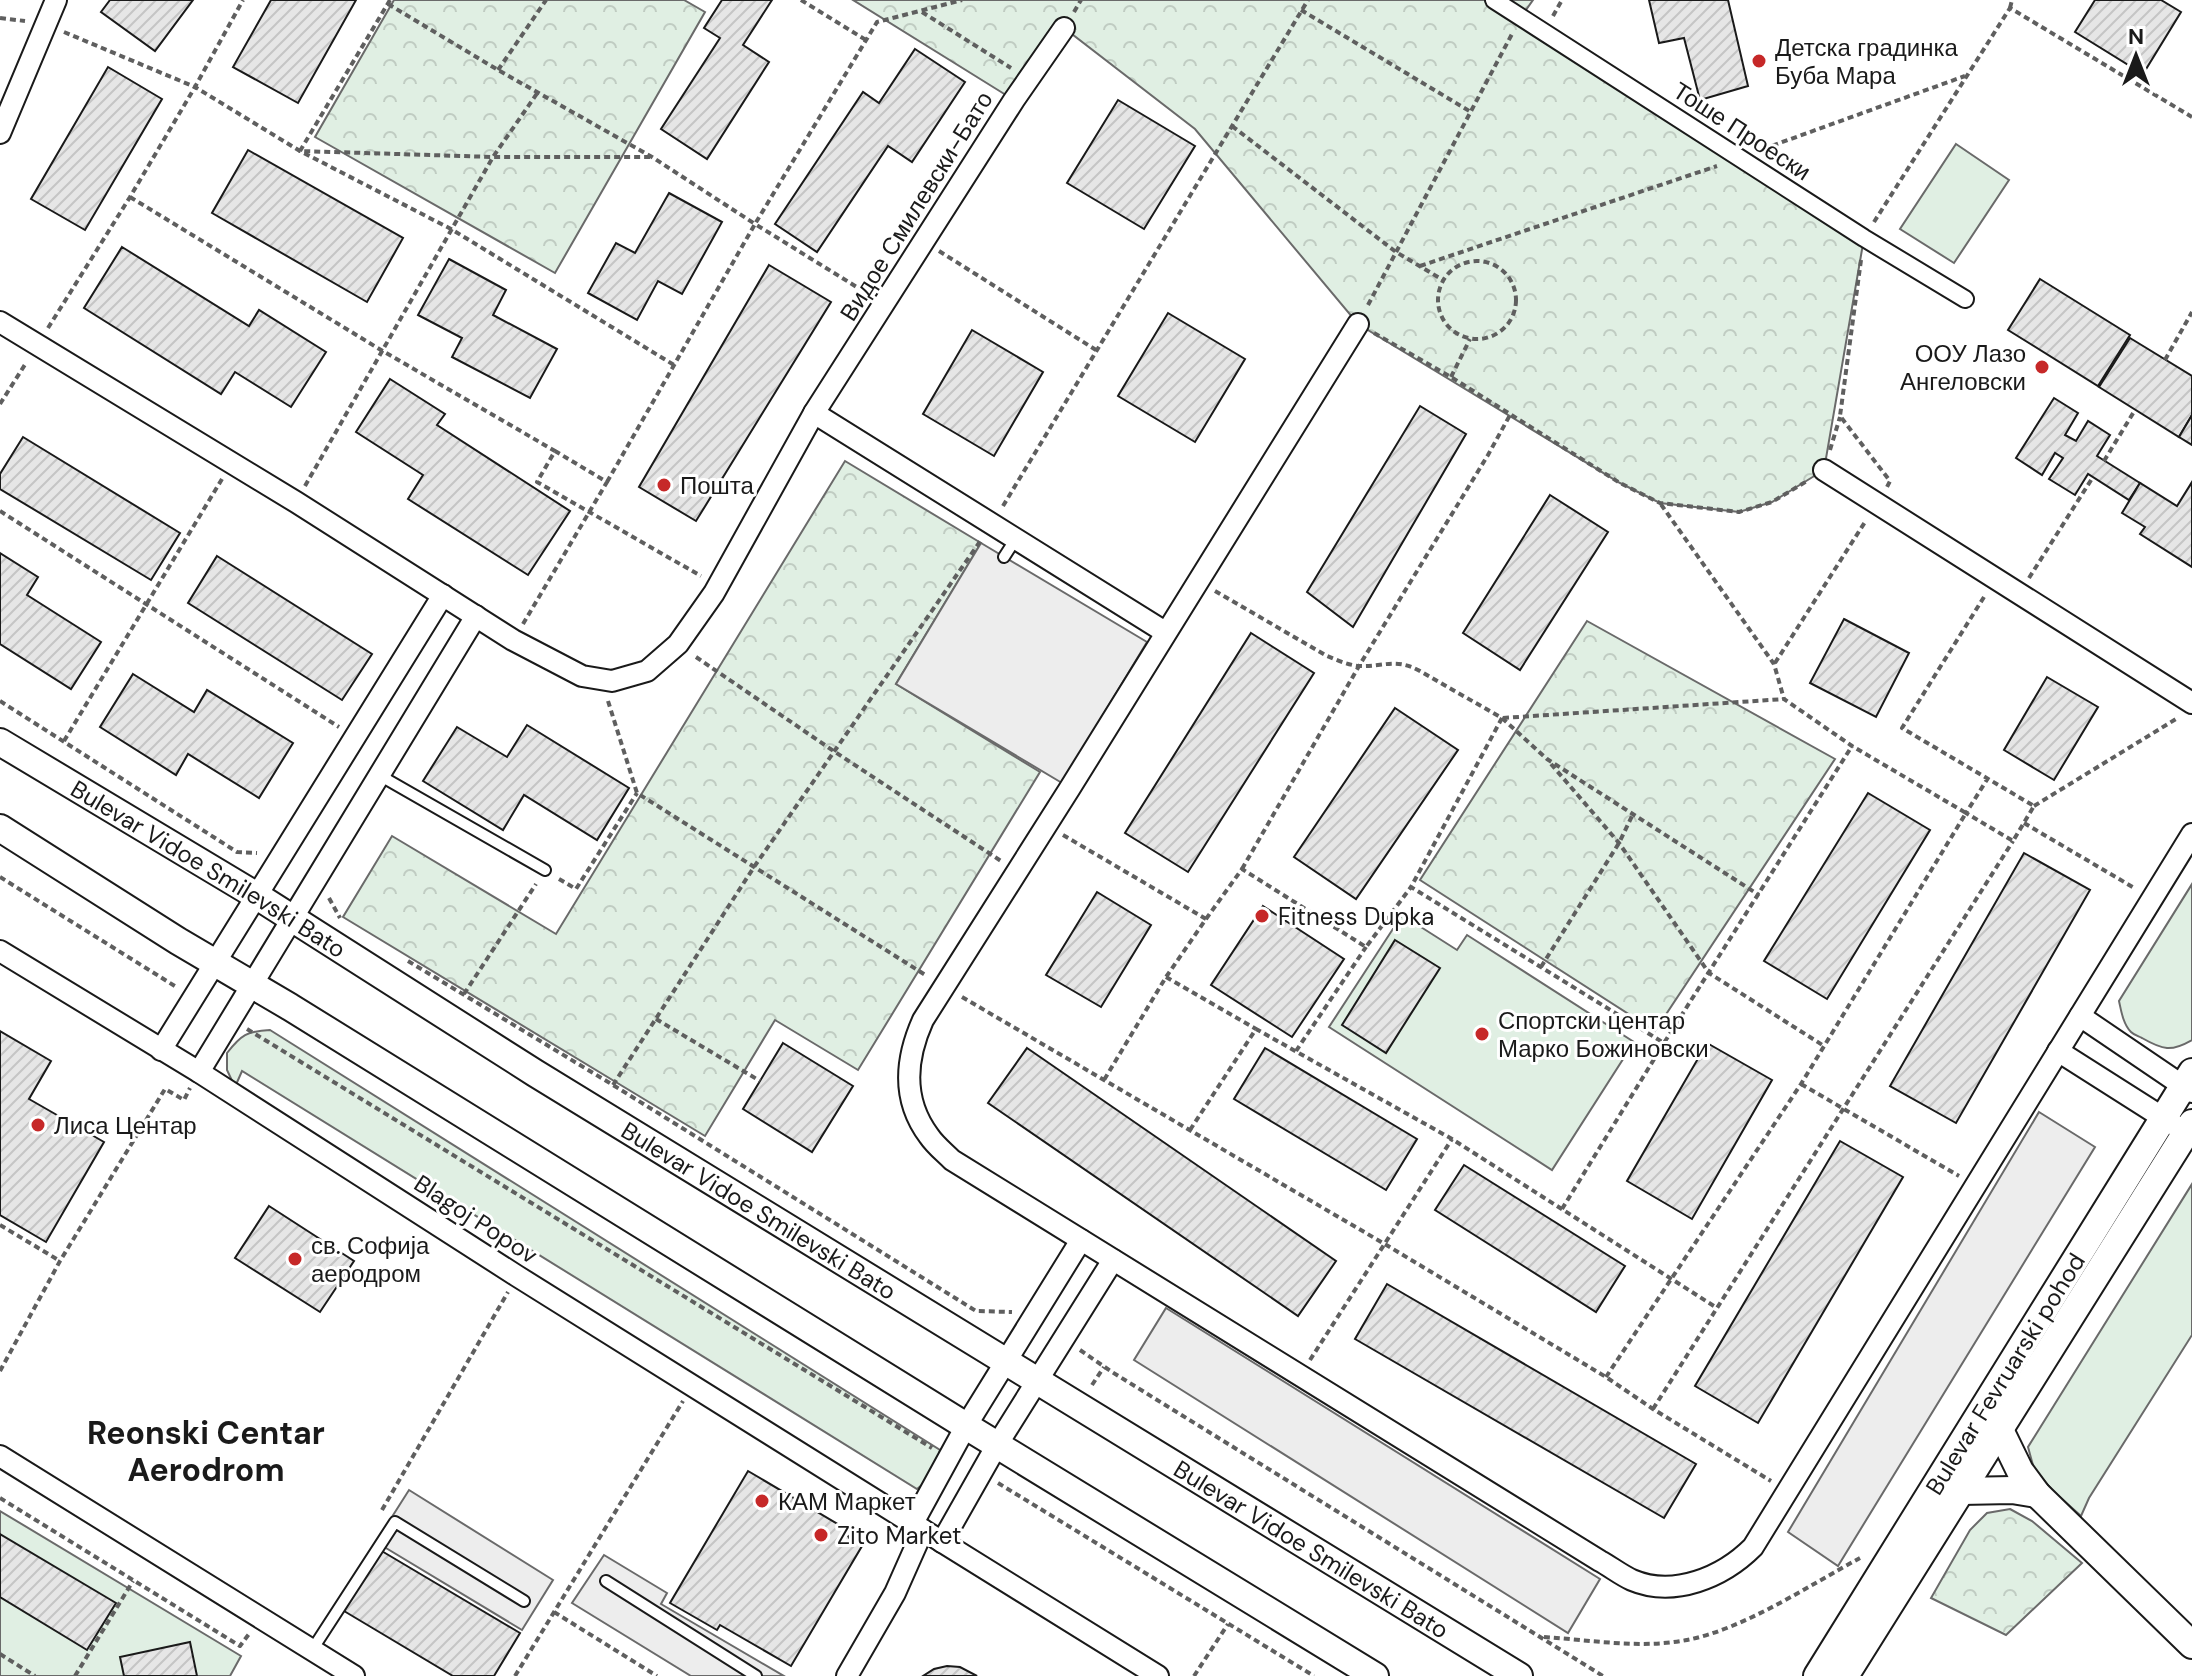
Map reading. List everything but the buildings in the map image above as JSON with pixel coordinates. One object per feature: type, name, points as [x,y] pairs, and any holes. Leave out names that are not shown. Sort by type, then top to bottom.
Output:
[{"type":"street","points":[[0,133],[56,0]]},
{"type":"street","name":"Тоше Проески","points":[[1494,0],[1864,238],[1965,299]]},
{"type":"street","name":"Видое Смилевски-Бато","points":[[600,679],[612,681],[647,671],[678,644],[714,593],[814,413],[1064,28]]},
{"type":"street","points":[[0,322],[296,502],[513,640],[582,676],[600,679]]},
{"type":"street","points":[[1358,324],[1074,773],[1047,825],[923,1020],[914,1041],[909,1094],[929,1137],[952,1160],[1633,1581],[1672,1586],[1706,1579],[1723,1572],[1753,1547],[2192,834]]},
{"type":"street","points":[[814,413],[991,525],[1010,548],[1165,632]]},
{"type":"street","points":[[1824,470],[2019,593],[2185,710]]},
{"type":"street","points":[[161,1050],[443,595]]},
{"type":"street","points":[[199,1072],[476,616]]},
{"type":"street","name":"Bulevar Vidoe Smilevski Bato","points":[[0,742],[257,896],[535,1073],[1519,1676]]},
{"type":"street","points":[[0,828],[215,964],[290,1007],[1375,1676]]},
{"type":"street","name":"Blagoj Popov","points":[[0,951],[199,1072],[517,1276],[918,1526]]},
{"type":"street","points":[[2080,1016],[2189,1083]]},
{"type":"street","points":[[2058,1051],[2183,1127]]},
{"type":"street","name":"Bulevar Fevruarski pohod","points":[[1845,1676],[2000,1430],[2183,1127],[2189,1083]]},
{"type":"street","name":"Bulevar Fevruarski pohod","points":[[1817,1676],[2183,1127]]},
{"type":"street","points":[[847,1676],[895,1593],[918,1526],[966,1426],[1081,1240]]},
{"type":"street","points":[[942,1542],[997,1445],[1113,1260]]},
{"type":"street","points":[[2000,1430],[2020,1471],[2037,1494],[2192,1645]]},
{"type":"street","points":[[0,1456],[354,1676]]},
{"type":"street","points":[[1961,1491],[2012,1490],[2037,1494]]},
{"type":"street","points":[[918,1526],[1158,1676]]},
{"type":"lane","points":[[379,775],[545,870]]},
{"type":"lane","points":[[312,1650],[395,1522],[524,1601]]},
{"type":"lane","points":[[606,1581],[756,1676]]},
{"type":"path","points":[[0,404],[130,197],[243,0]]},
{"type":"path","points":[[498,70],[546,0]]},
{"type":"path","points":[[801,0],[866,40]]},
{"type":"path","points":[[513,640],[755,224],[877,22],[962,0]]},
{"type":"path","points":[[613,1085],[754,867],[991,525],[1308,0]]},
{"type":"path","points":[[1521,17],[1358,324],[1451,377],[1620,483],[1660,503],[1739,512],[1772,502],[1824,470],[1840,416],[1864,238],[2010,8],[2012,0]]},
{"type":"path","points":[[300,151],[389,2],[498,70],[652,157],[884,304]]},
{"type":"path","points":[[2010,8],[2192,117]]},
{"type":"path","points":[[1301,10],[1471,112]]},
{"type":"path","points":[[922,12],[1029,79]]},
{"type":"path","points":[[45,24],[195,87],[300,151],[451,229],[674,365]]},
{"type":"path","points":[[1420,266],[1740,158],[1968,75]]},
{"type":"path","points":[[296,502],[493,157],[538,92]]},
{"type":"path","points":[[1231,126],[1396,252],[1443,280]]},
{"type":"path","points":[[300,151],[493,157],[652,157]]},
{"type":"path","points":[[130,197],[381,350],[607,482]]},
{"type":"path","points":[[924,242],[1096,350]]},
{"type":"path","points":[[1487,262],[1497,266],[1513,284],[1516,298],[1509,323],[1500,332],[1484,339],[1470,339],[1457,334],[1446,325],[1437,305],[1443,280],[1452,269],[1464,263],[1487,262]]},
{"type":"path","points":[[2165,360],[2192,312]]},
{"type":"path","points":[[1451,377],[1470,339]]},
{"type":"path","points":[[2104,461],[2135,410]]},
{"type":"path","points":[[1104,1080],[1166,977],[1242,869],[1359,666],[1510,415]]},
{"type":"path","points":[[1774,664],[1890,481],[1840,416]]},
{"type":"path","points":[[555,451],[537,482],[717,585]]},
{"type":"path","points":[[64,741],[231,464]]},
{"type":"path","points":[[2019,593],[2093,477]]},
{"type":"path","points":[[1660,503],[1774,664],[1784,699]]},
{"type":"path","points":[[0,511],[355,738]]},
{"type":"path","points":[[1995,579],[1902,728],[2034,806]]},
{"type":"path","points":[[1197,581],[1327,656],[1359,666],[1407,664],[1502,718],[1547,759],[1619,843],[1709,973],[1824,1046]]},
{"type":"path","points":[[678,644],[1016,871]]},
{"type":"path","points":[[600,679],[637,793],[944,986],[1383,1243],[1606,1377],[1787,1491]]},
{"type":"path","points":[[1502,718],[1784,699],[1852,746],[2013,841]]},
{"type":"path","points":[[0,701],[237,852],[257,853]]},
{"type":"path","points":[[1653,1409],[2034,806],[2185,710]]},
{"type":"path","points":[[1296,1051],[1411,887],[1502,718]]},
{"type":"path","points":[[1562,1209],[1852,746]]},
{"type":"path","points":[[1547,759],[1759,895]]},
{"type":"path","points":[[1606,1377],[1801,1084],[1988,778]]},
{"type":"path","points":[[464,994],[545,870],[576,889],[637,793]]},
{"type":"path","points":[[1541,967],[1619,843],[1633,814]]},
{"type":"path","points":[[2024,823],[2152,899]]},
{"type":"path","points":[[1047,825],[1206,919]]},
{"type":"path","points":[[1242,869],[1366,947]]},
{"type":"path","points":[[0,877],[182,991]]},
{"type":"path","points":[[1411,887],[1664,1043]]},
{"type":"path","points":[[328,895],[340,920]]},
{"type":"path","points":[[409,961],[976,1311],[1014,1312]]},
{"type":"path","points":[[1166,977],[1452,1139],[1717,1308]]},
{"type":"path","points":[[656,1019],[760,1081]]},
{"type":"path","points":[[241,1026],[942,1455]]},
{"type":"path","points":[[1190,1130],[1256,1029]]},
{"type":"path","points":[[0,1371],[60,1261],[165,1089],[184,1100],[199,1072]]},
{"type":"path","points":[[1801,1084],[1975,1185]]},
{"type":"path","points":[[1300,1375],[1452,1139]]},
{"type":"path","points":[[0,1225],[60,1261]]},
{"type":"path","points":[[379,1514],[517,1276]]},
{"type":"path","points":[[32,1301],[39,1303]]},
{"type":"path","points":[[1075,1347],[1603,1676]]},
{"type":"path","points":[[1089,1390],[1104,1367]]},
{"type":"path","points":[[515,1676],[692,1386]]},
{"type":"path","points":[[996,1482],[1314,1676]]},
{"type":"path","points":[[0,1498],[240,1646],[251,1632]]},
{"type":"path","points":[[1542,1637],[1642,1643],[1684,1641],[1715,1633],[1748,1618],[1860,1558]]},
{"type":"path","points":[[75,1676],[133,1581]]},
{"type":"path","points":[[554,1612],[657,1676]]},
{"type":"path","points":[[1194,1676],[1228,1624]]},
{"type":"path","points":[[0,1654],[35,1676]]},
{"type":"green space","points":[[394,0],[684,0],[705,12],[555,273],[315,137]]},
{"type":"green space","points":[[853,0],[1533,0],[1521,17],[1864,238],[1824,470],[1772,502],[1739,512],[1660,503],[1620,483],[1358,324],[1195,129],[1064,28],[1014,100]]},
{"type":"green space","points":[[1956,144],[2009,180],[1954,263],[1900,229]]},
{"type":"green space","points":[[845,461],[981,543],[896,684],[1040,772],[858,1070],[775,1020],[705,1136],[343,917],[392,836],[556,934]]},
{"type":"green space","points":[[1587,621],[1835,759],[1655,1031],[1420,880]]},
{"type":"green space","points":[[2192,884],[2192,1040],[2172,1048],[2162,1047],[2128,1029],[2119,1001]]},
{"type":"green space","name":"Спортски центар Марко Божиновски","points":[[1402,915],[1457,950],[1467,935],[1634,1042],[1552,1170],[1329,1027]]},
{"type":"green space","points":[[270,1030],[940,1450],[930,1476],[917,1489],[242,1071],[235,1087],[227,1070],[227,1053],[245,1035]]},
{"type":"green space","points":[[2192,1184],[2192,1335],[2089,1498],[2081,1516],[2034,1469],[2028,1447]]},
{"type":"green space","points":[[2010,1509],[2032,1521],[2082,1563],[2006,1635],[1931,1598],[1970,1530],[1987,1513]]},
{"type":"green space","points":[[0,1511],[241,1656],[230,1676],[0,1676]]},
{"type":"shaded area","points":[[981,543],[1147,642],[1062,783],[896,684]]},
{"type":"shaded area","points":[[2039,1112],[2095,1147],[1838,1566],[1788,1532]]},
{"type":"shaded area","points":[[1166,1308],[1600,1579],[1568,1633],[1134,1360]]},
{"type":"shaded area","points":[[409,1490],[553,1580],[522,1630],[376,1542]]},
{"type":"shaded area","points":[[604,1555],[667,1593],[661,1604],[784,1676],[691,1676],[572,1603]]},
{"type":"place","name":"Детска градинка Буба Мара","points":[[1759,61]]},
{"type":"place","name":"ООУ Лазо Ангеловски","points":[[2042,367]]},
{"type":"place","name":"Пошта","points":[[664,485]]},
{"type":"place","name":"Fitness Dupka","points":[[1262,916]]},
{"type":"place","name":"Спортски центар Марко Божиновски","points":[[1482,1034]]},
{"type":"place","name":"Лиса Центар","points":[[38,1125]]},
{"type":"place","name":"св. Софија аеродром","points":[[295,1259]]},
{"type":"place","name":"КАМ Маркет","points":[[762,1501]]},
{"type":"place","name":"Zito Market","points":[[821,1535]]},
{"type":"district","name":"Reonski Centar Aerodrom","points":[[206,1452]]}]
